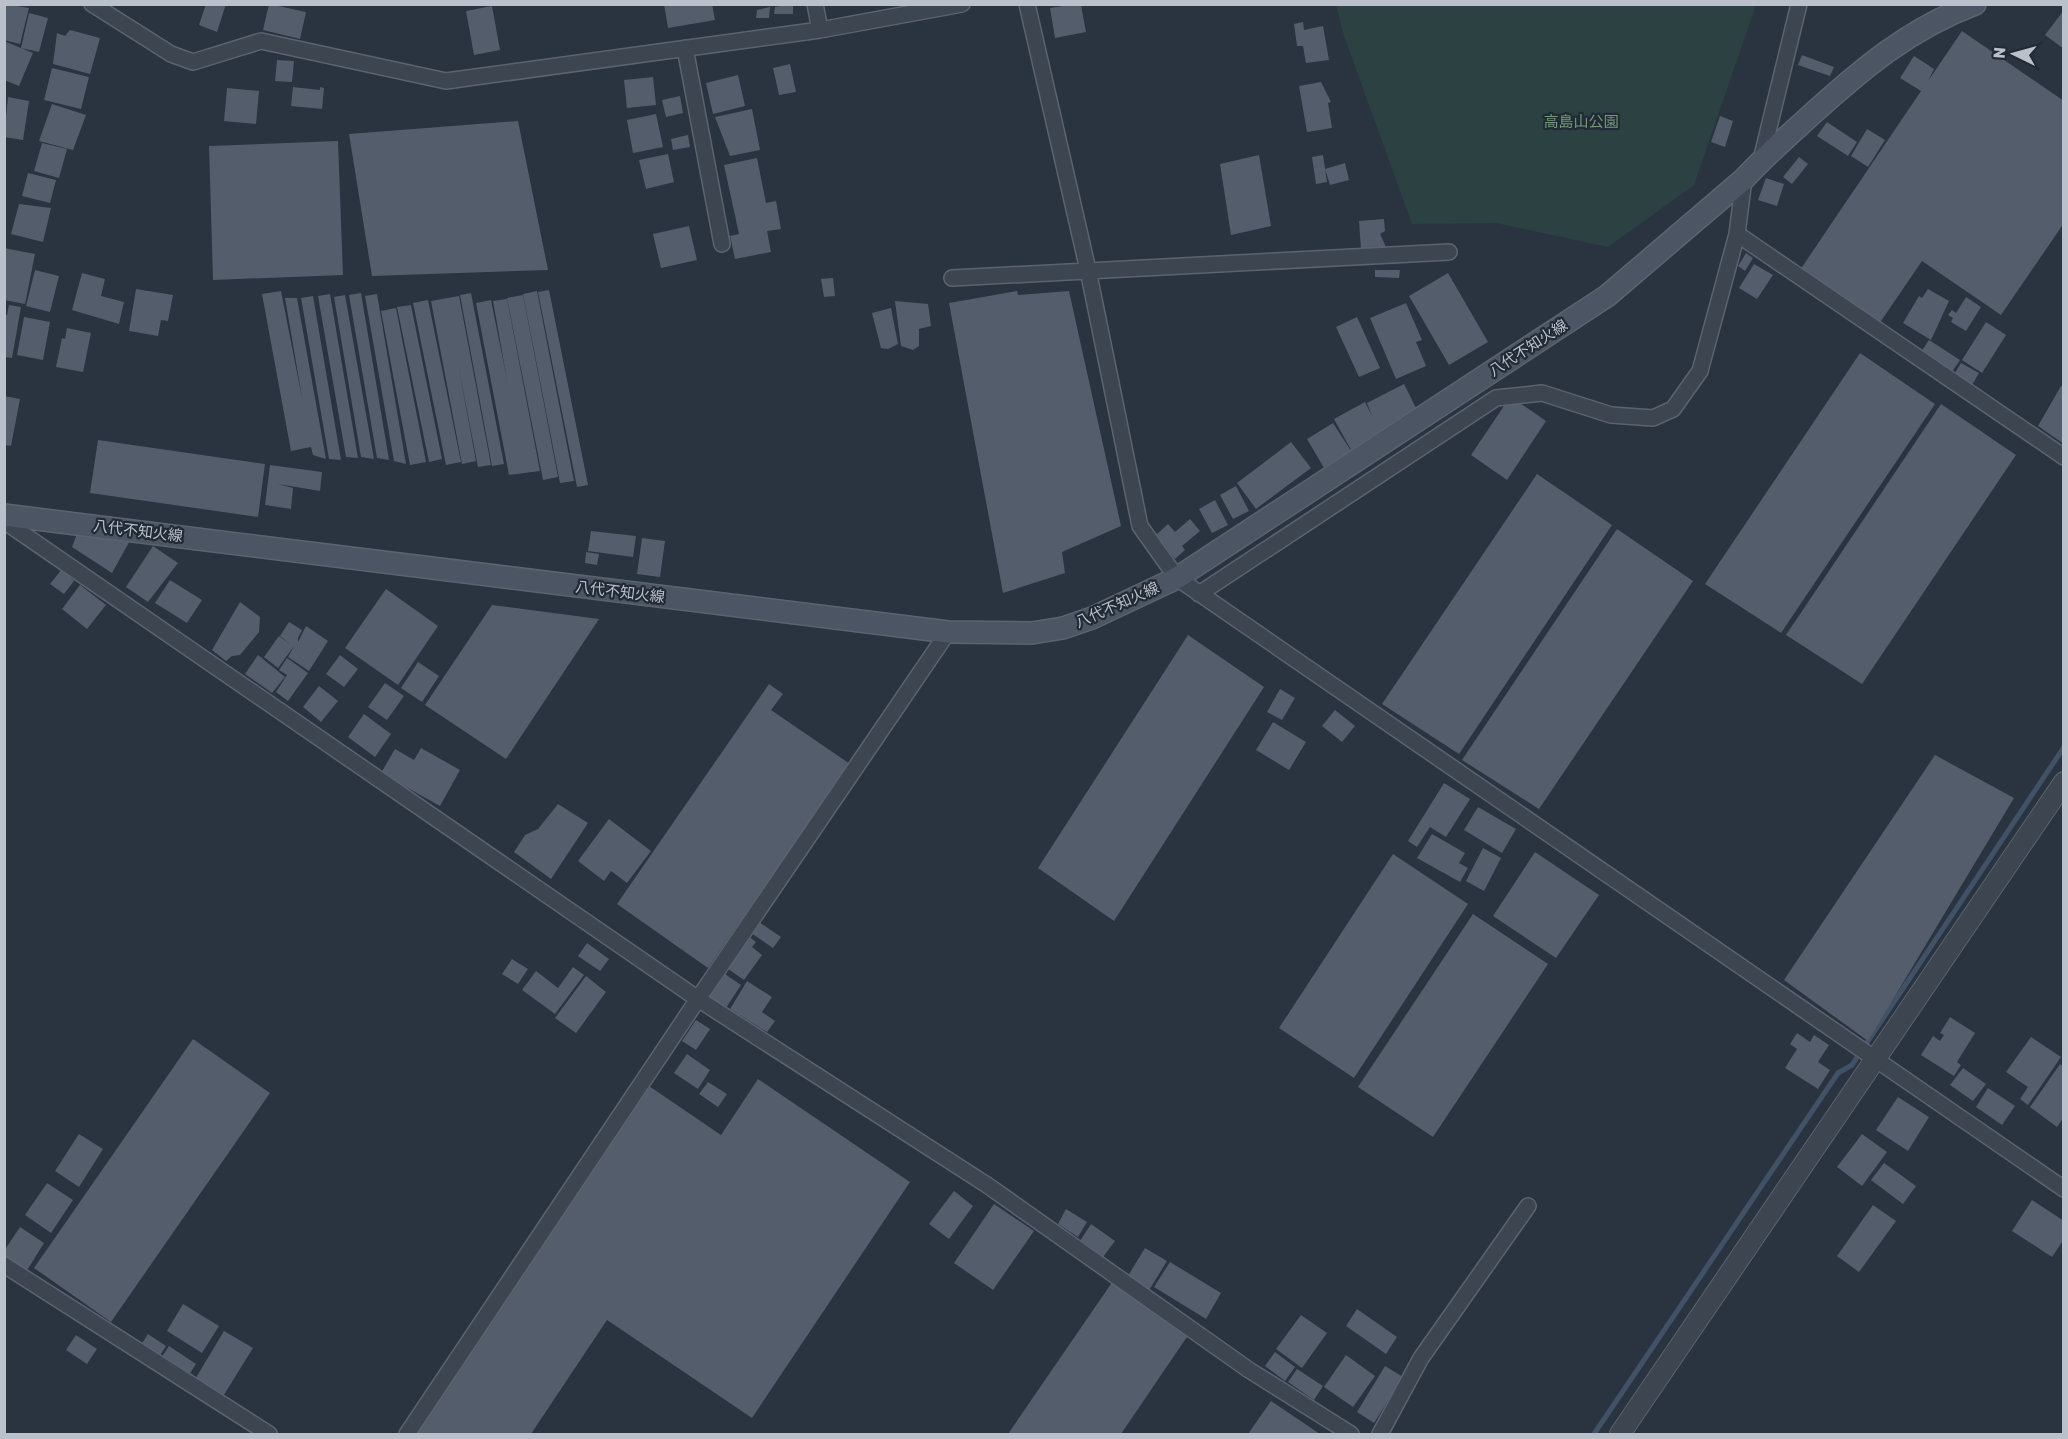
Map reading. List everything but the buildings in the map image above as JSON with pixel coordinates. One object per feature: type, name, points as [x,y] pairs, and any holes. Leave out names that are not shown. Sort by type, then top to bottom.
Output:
[{"type":"main road","name":"八代不知火線","points":[[4,515],[948,632],[1032,633],[1063,628],[1092,618],[1177,578],[1607,296],[1744,179],[1761,160],[1891,47],[1947,15],[1975,4]]},
{"type":"street","points":[[92,4],[171,54],[193,62],[261,41],[446,81],[820,30],[962,4]]},
{"type":"street","points":[[816,4],[820,30]]},
{"type":"street","points":[[1027,4],[1088,270],[1140,526],[1177,578],[2064,1189]]},
{"type":"street","points":[[1761,160],[1799,4]]},
{"type":"street","points":[[686,48],[722,244]]},
{"type":"street","points":[[1199,594],[1496,398],[1542,393],[1611,415],[1653,418],[1673,409],[1701,371],[1737,234],[1744,179]]},
{"type":"street","points":[[1737,234],[2064,457]]},
{"type":"street","points":[[952,278],[1449,252]]},
{"type":"street","points":[[4,521],[698,999],[987,1185],[1249,1370],[1351,1434]]},
{"type":"street","points":[[407,1434],[698,999],[948,632]]},
{"type":"street","points":[[1620,1434],[2064,782]]},
{"type":"street","points":[[1380,1434],[1421,1358],[1528,1206]]},
{"type":"street","points":[[4,1265],[268,1434]]},
{"type":"green space","name":"高島山公園","points":[[1336,4],[1756,5],[1694,185],[1608,247],[1496,223],[1412,224],[1344,36]]},
{"type":"waterway","points":[[1594,1434],[1838,1073],[1852,1065],[2064,747]]}]
